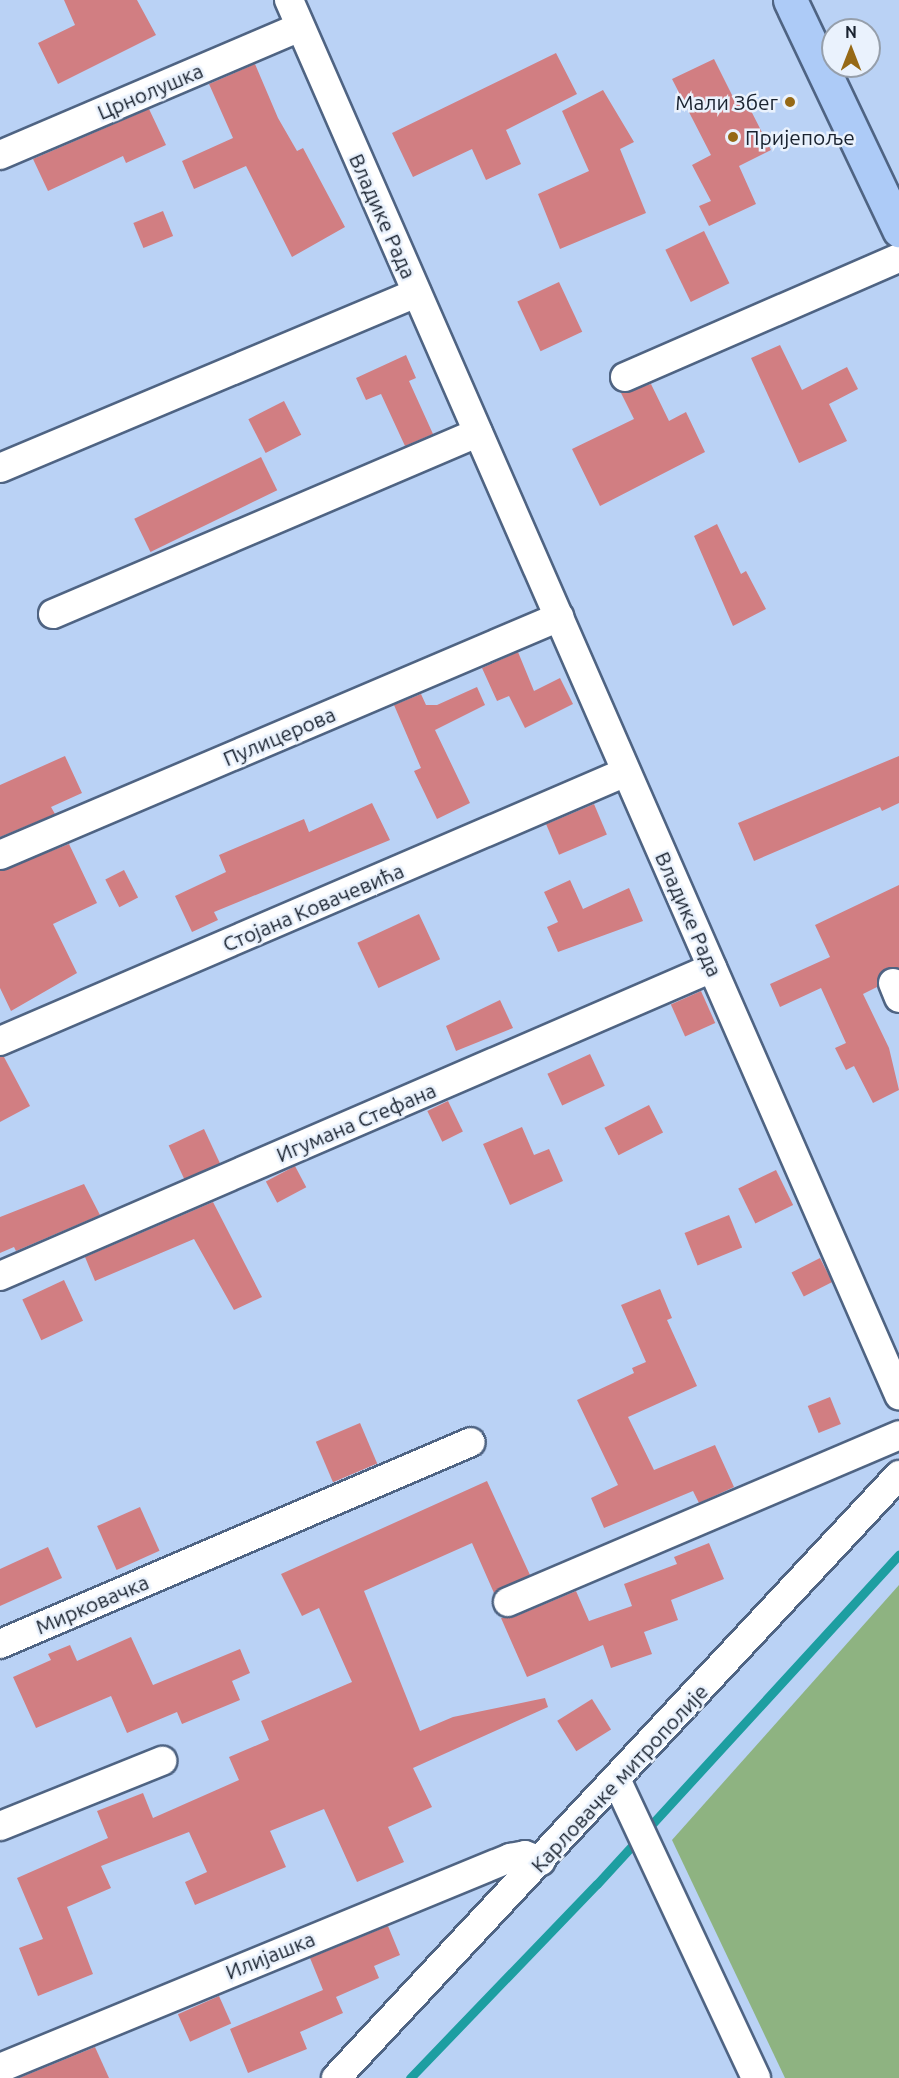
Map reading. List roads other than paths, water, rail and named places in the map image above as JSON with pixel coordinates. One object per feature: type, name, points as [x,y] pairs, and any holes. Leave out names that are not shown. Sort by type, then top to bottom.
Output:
[{"type":"main road","points":[[790,0],[899,230]]},
{"type":"street","name":"Владике Рада","points":[[289,0],[899,1395]]},
{"type":"street","name":"Црнолушка","points":[[0,155],[300,27]]},
{"type":"street","points":[[625,376],[899,258]]},
{"type":"street","points":[[0,468],[417,293]]},
{"type":"street","points":[[53,614],[478,433]]},
{"type":"street","name":"Пулицерова","points":[[0,855],[559,617]]},
{"type":"street","name":"Стојана Ковачевића","points":[[0,1041],[626,772]]},
{"type":"street","name":"Игумана Стефана","points":[[0,1276],[712,968]]},
{"type":"street","points":[[508,1602],[899,1435]]},
{"type":"street","name":"Мирковачка","points":[[0,1644],[471,1442]]},
{"type":"street","name":"Карловачке митрополије","points":[[336,2078],[899,1475]]},
{"type":"street","points":[[0,1826],[162,1761]]},
{"type":"street","points":[[616,1779],[661,1880],[756,2078]]},
{"type":"street","name":"Илијашка","points":[[0,2068],[518,1855],[541,1861]]},
{"type":"waterway","points":[[410,2078],[597,1884],[899,1554]]},
{"type":"place","name":"Мали Збег","points":[[790,102]]},
{"type":"place","name":"Пријепоље","points":[[733,137]]}]
